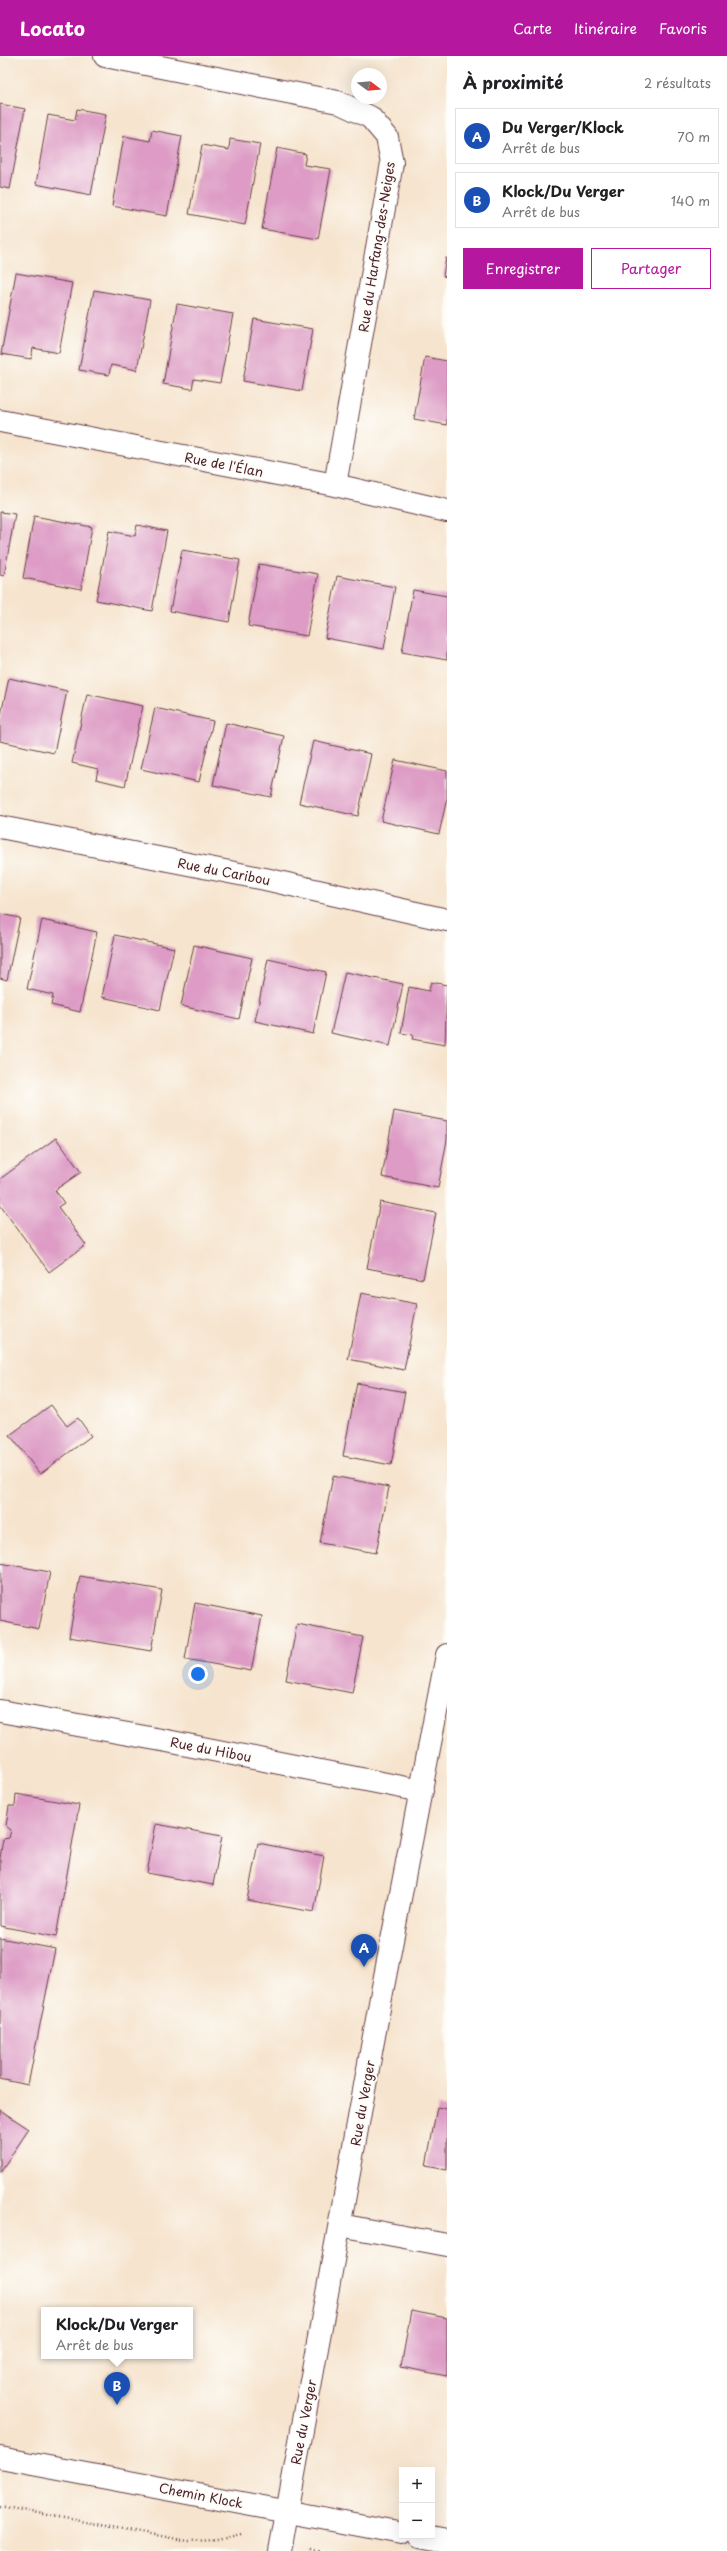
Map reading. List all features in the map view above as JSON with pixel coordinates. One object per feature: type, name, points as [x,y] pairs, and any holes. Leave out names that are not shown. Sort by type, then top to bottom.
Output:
[{"type":"street","name":"Rue du Harfang-des-Neiges","points":[[105,56],[338,102],[370,117],[387,137],[392,163],[335,485]]},
{"type":"street","name":"Rue de l'Élan","points":[[0,421],[335,485],[447,511]]},
{"type":"street","name":"Rue du Caribou","points":[[0,827],[265,879],[447,920]]},
{"type":"street","name":"Rue du Verger","points":[[280,2551],[286,2511],[382,1992],[447,1656]]},
{"type":"street","name":"Rue du Hibou","points":[[0,1711],[167,1740],[422,1791]]},
{"type":"street","points":[[340,2225],[447,2245]]},
{"type":"street","name":"Chemin Klock","points":[[0,2458],[399,2532]]},
{"type":"street","points":[[435,2539],[447,2541]]},
{"type":"path","points":[[0,2506],[188,2541],[218,2540],[244,2534]]},
{"type":"building","points":[[0,104],[25,109],[10,189],[0,187]]},
{"type":"building","points":[[77,109],[106,114],[91,195],[36,184],[48,115],[75,120]]},
{"type":"building","points":[[152,130],[182,136],[167,216],[112,206],[124,136],[150,141]]},
{"type":"building","points":[[230,139],[260,144],[245,225],[189,214],[202,145],[229,150]]},
{"type":"building","points":[[277,148],[306,154],[304,165],[331,169],[318,239],[262,229]]},
{"type":"building","points":[[447,258],[447,277],[443,276]]},
{"type":"building","points":[[16,273],[72,283],[59,353],[33,348],[31,359],[1,354]]},
{"type":"building","points":[[94,290],[150,300],[137,370],[111,365],[109,375],[79,370]]},
{"type":"building","points":[[177,304],[233,314],[220,383],[194,379],[192,389],[163,384]]},
{"type":"building","points":[[254,319],[313,329],[302,391],[243,381]]},
{"type":"building","points":[[425,357],[447,361],[447,425],[414,419]]},
{"type":"building","points":[[0,512],[15,514],[4,576],[0,575]]},
{"type":"building","points":[[34,516],[92,527],[81,589],[23,578]]},
{"type":"building","points":[[137,525],[167,531],[152,611],[96,600],[109,531],[135,536]]},
{"type":"building","points":[[182,550],[240,560],[229,622],[170,611]]},
{"type":"building","points":[[259,564],[318,574],[307,636],[248,626]]},
{"type":"building","points":[[337,576],[395,587],[384,649],[325,638]]},
{"type":"building","points":[[413,590],[447,596],[447,660],[402,652]]},
{"type":"building","points":[[9,678],[67,691],[54,753],[0,741],[0,719]]},
{"type":"building","points":[[87,694],[143,706],[125,786],[96,779],[98,769],[72,763]]},
{"type":"building","points":[[155,708],[213,721],[199,782],[141,769]]},
{"type":"building","points":[[226,723],[284,736],[271,797],[213,785]]},
{"type":"building","points":[[313,741],[371,754],[358,816],[299,803]]},
{"type":"building","points":[[395,760],[447,771],[447,798],[439,834],[381,821]]},
{"type":"building","points":[[0,914],[20,918],[7,980],[0,978]]},
{"type":"building","points":[[42,920],[97,932],[80,1012],[51,1005],[53,995],[27,989]]},
{"type":"building","points":[[115,935],[174,948],[160,1010],[102,997]]},
{"type":"building","points":[[194,945],[252,958],[239,1019],[181,1006]]},
{"type":"building","points":[[268,959],[326,972],[313,1034],[255,1021]]},
{"type":"building","points":[[345,972],[403,984],[390,1046],[331,1033]]},
{"type":"building","points":[[431,982],[447,985],[445,1045],[412,1039],[413,1035],[401,1033],[409,987],[429,991]]},
{"type":"building","points":[[394,1111],[447,1121],[447,1140],[438,1188],[382,1177]]},
{"type":"building","points":[[56,1138],[81,1172],[55,1190],[64,1203],[58,1207],[86,1245],[49,1272],[0,1205],[0,1179]]},
{"type":"building","points":[[380,1202],[436,1213],[423,1279],[367,1268]]},
{"type":"building","points":[[361,1293],[417,1304],[404,1370],[348,1359]]},
{"type":"building","points":[[357,1383],[405,1392],[391,1465],[343,1456]]},
{"type":"building","points":[[51,1405],[67,1426],[78,1418],[91,1436],[40,1474],[10,1435]]},
{"type":"building","points":[[333,1476],[389,1487],[376,1553],[320,1543]]},
{"type":"building","points":[[0,1563],[50,1572],[39,1629],[0,1621]]},
{"type":"building","points":[[80,1576],[162,1590],[151,1651],[69,1637]]},
{"type":"building","points":[[195,1603],[262,1616],[251,1671],[185,1659]]},
{"type":"building","points":[[297,1624],[363,1637],[352,1693],[286,1680]]},
{"type":"building","points":[[16,1794],[79,1805],[56,1937],[0,1926],[0,1858],[3,1839],[9,1838],[11,1830],[6,1826],[9,1806],[15,1806]]},
{"type":"building","points":[[156,1824],[222,1836],[213,1885],[147,1873]]},
{"type":"building","points":[[258,1843],[324,1856],[314,1912],[247,1900]]},
{"type":"building","points":[[0,1938],[55,1949],[28,2085],[0,2079]]},
{"type":"building","points":[[437,2107],[447,2109],[447,2170],[426,2166]]},
{"type":"building","points":[[0,2110],[29,2129],[0,2172]]},
{"type":"building","points":[[411,2311],[447,2318],[447,2376],[401,2367]]},
{"type":"place","name":"Du Verger/Klock","points":[[364,1967]]},
{"type":"place","name":"Klock/Du Verger","points":[[117,2405]]}]
